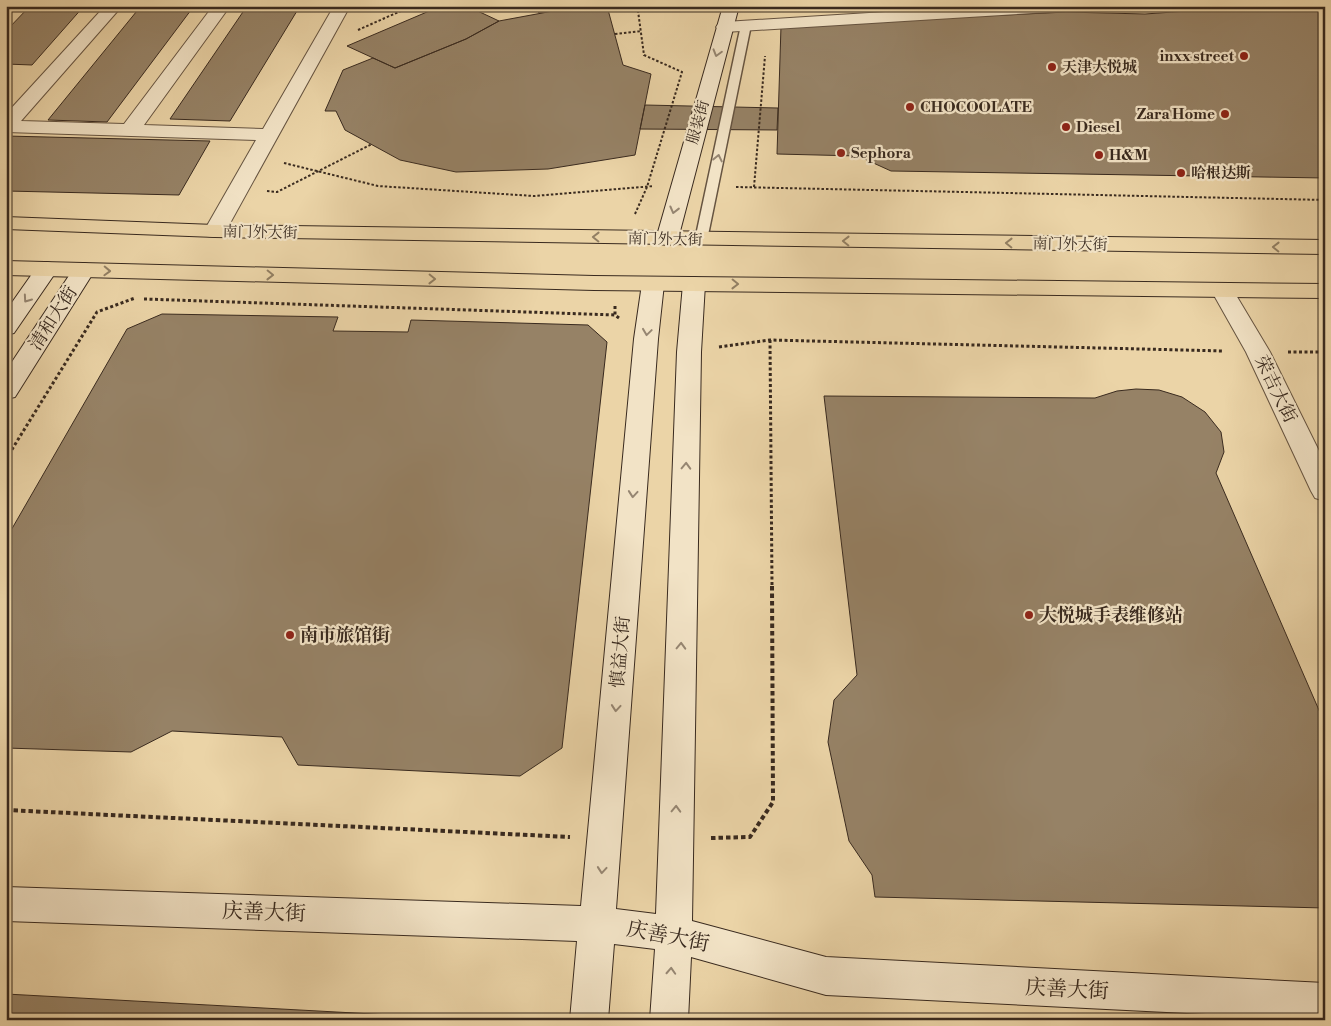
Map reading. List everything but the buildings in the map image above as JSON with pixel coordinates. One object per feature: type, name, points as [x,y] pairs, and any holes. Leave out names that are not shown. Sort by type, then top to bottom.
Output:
[{"type":"main road","name":"南门外大街","points":[[6,223],[215,231],[701,240],[1325,248]]},
{"type":"main road","points":[[6,268],[653,284],[1325,292]]},
{"type":"street","points":[[6,126],[114,6]]},
{"type":"street","points":[[130,130],[222,6]]},
{"type":"street","points":[[215,231],[342,6]]},
{"type":"street","name":"服装街","points":[[667,239],[680,185],[730,6]]},
{"type":"street","points":[[725,27],[1066,6]]},
{"type":"street","points":[[6,126],[270,134]]},
{"type":"street","name":"清和大街","points":[[6,328],[47,269]]},
{"type":"street","name":"清和大街","points":[[6,390],[84,270]]},
{"type":"street","name":"慎益大街","points":[[589,1020],[646,339],[653,284]]},
{"type":"street","points":[[669,1020],[674,934],[689,352],[694,284]]},
{"type":"street","name":"荣吉大街","points":[[1222,290],[1258,352],[1325,491]]},
{"type":"street","name":"庆善大街","points":[[6,904],[598,924],[674,934],[826,976],[1325,1002]]},
{"type":"lane","points":[[701,240],[746,25]]},
{"type":"path","points":[[350,34],[412,6]]},
{"type":"path","points":[[624,238],[647,187],[682,72],[644,55],[638,12],[672,6]]},
{"type":"path","points":[[754,187],[768,24]]},
{"type":"path","points":[[615,34],[641,30]]},
{"type":"path","points":[[239,189],[277,192],[372,144]]},
{"type":"path","points":[[281,162],[378,186],[534,196],[680,185]]},
{"type":"path","points":[[712,186],[1325,200]]},
{"type":"path","points":[[615,283],[615,315]]},
{"type":"path","points":[[6,459],[97,312],[132,298],[615,315],[646,339]]},
{"type":"path","points":[[689,352],[770,340],[1325,352]]},
{"type":"path","points":[[675,840],[750,837],[773,802],[770,340]]},
{"type":"path","points":[[6,810],[605,839]]},
{"type":"place","name":"inxx street","points":[[1244,56]]},
{"type":"place","name":"天津大悦城","points":[[1052,67]]},
{"type":"place","name":"CHOCOOLATE","points":[[910,107]]},
{"type":"place","name":"Zara Home","points":[[1225,114]]},
{"type":"place","name":"Diesel","points":[[1066,127]]},
{"type":"place","name":"Sephora","points":[[841,153]]},
{"type":"place","name":"H&M","points":[[1099,155]]},
{"type":"place","name":"哈根达斯","points":[[1181,173]]},
{"type":"place","name":"大悦城手表维修站","points":[[1029,615]]},
{"type":"place","name":"南市旅馆街","points":[[290,635]]}]
